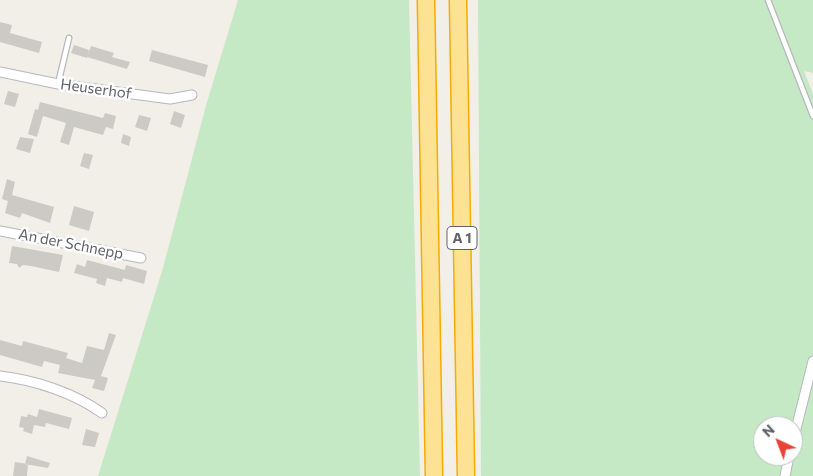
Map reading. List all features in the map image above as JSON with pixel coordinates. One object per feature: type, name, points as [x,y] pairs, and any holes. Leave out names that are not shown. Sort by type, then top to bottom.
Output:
[{"type":"highway","name":"A 1","points":[[426,0],[434,476]]},
{"type":"highway","name":"A 1","points":[[458,0],[466,476]]},
{"type":"street","name":"Heuserhof","points":[[0,72],[58,84],[170,99],[192,95]]},
{"type":"street","name":"An der Schnepp","points":[[0,231],[141,258]]},
{"type":"street","points":[[799,416],[813,361]]},
{"type":"street","points":[[0,376],[66,393],[87,402],[102,413]]},
{"type":"lane","points":[[768,0],[813,116]]},
{"type":"lane","points":[[58,84],[69,38]]},
{"type":"green space","points":[[238,0],[409,0],[420,476],[98,476],[163,268],[207,102]]},
{"type":"green space","points":[[478,0],[813,0],[813,73],[804,71],[813,94],[813,476],[481,476]]},
{"type":"building","points":[[0,22],[12,25],[10,33],[42,42],[39,53],[0,42]]},
{"type":"building","points":[[74,45],[89,50],[87,58],[71,53]]},
{"type":"building","points":[[91,46],[114,53],[112,57],[130,62],[127,69],[87,57]]},
{"type":"building","points":[[152,50],[208,65],[205,77],[149,61]]},
{"type":"building","points":[[8,91],[19,94],[15,107],[4,104]]},
{"type":"building","points":[[40,102],[103,118],[105,113],[116,116],[113,129],[106,127],[103,135],[74,127],[69,145],[60,142],[66,123],[43,116],[37,137],[28,134],[35,109],[38,110]]},
{"type":"building","points":[[174,111],[185,115],[181,128],[170,124]]},
{"type":"building","points":[[139,115],[151,118],[147,131],[135,127]]},
{"type":"building","points":[[123,134],[131,137],[129,146],[121,143]]},
{"type":"building","points":[[20,137],[34,139],[30,153],[16,149]]},
{"type":"building","points":[[84,153],[93,155],[89,169],[80,166]]},
{"type":"building","points":[[7,179],[15,182],[12,195],[54,207],[50,223],[22,213],[20,218],[5,213],[8,201],[2,199]]},
{"type":"building","points":[[74,206],[94,212],[89,231],[69,225]]},
{"type":"building","points":[[12,246],[63,255],[59,272],[23,265],[19,268],[17,264],[9,263]]},
{"type":"building","points":[[87,260],[125,270],[126,265],[147,271],[144,284],[123,278],[122,282],[107,278],[105,286],[96,283],[97,279],[74,273],[77,264],[85,267]]},
{"type":"building","points":[[109,333],[116,335],[101,376],[108,378],[104,391],[92,388],[95,380],[58,373],[60,365],[44,361],[42,367],[0,355],[0,340],[22,346],[23,341],[68,353],[66,358],[82,363],[87,346],[104,350]]},
{"type":"building","points":[[39,409],[72,418],[69,429],[46,423],[45,427],[34,425],[32,434],[23,431],[24,428],[19,427],[21,416],[27,417],[28,414],[37,417]]},
{"type":"building","points":[[86,429],[99,433],[95,447],[82,445]]},
{"type":"building","points":[[27,456],[50,463],[48,468],[25,464]]},
{"type":"building","points":[[15,462],[28,464],[27,476],[13,476]]}]
